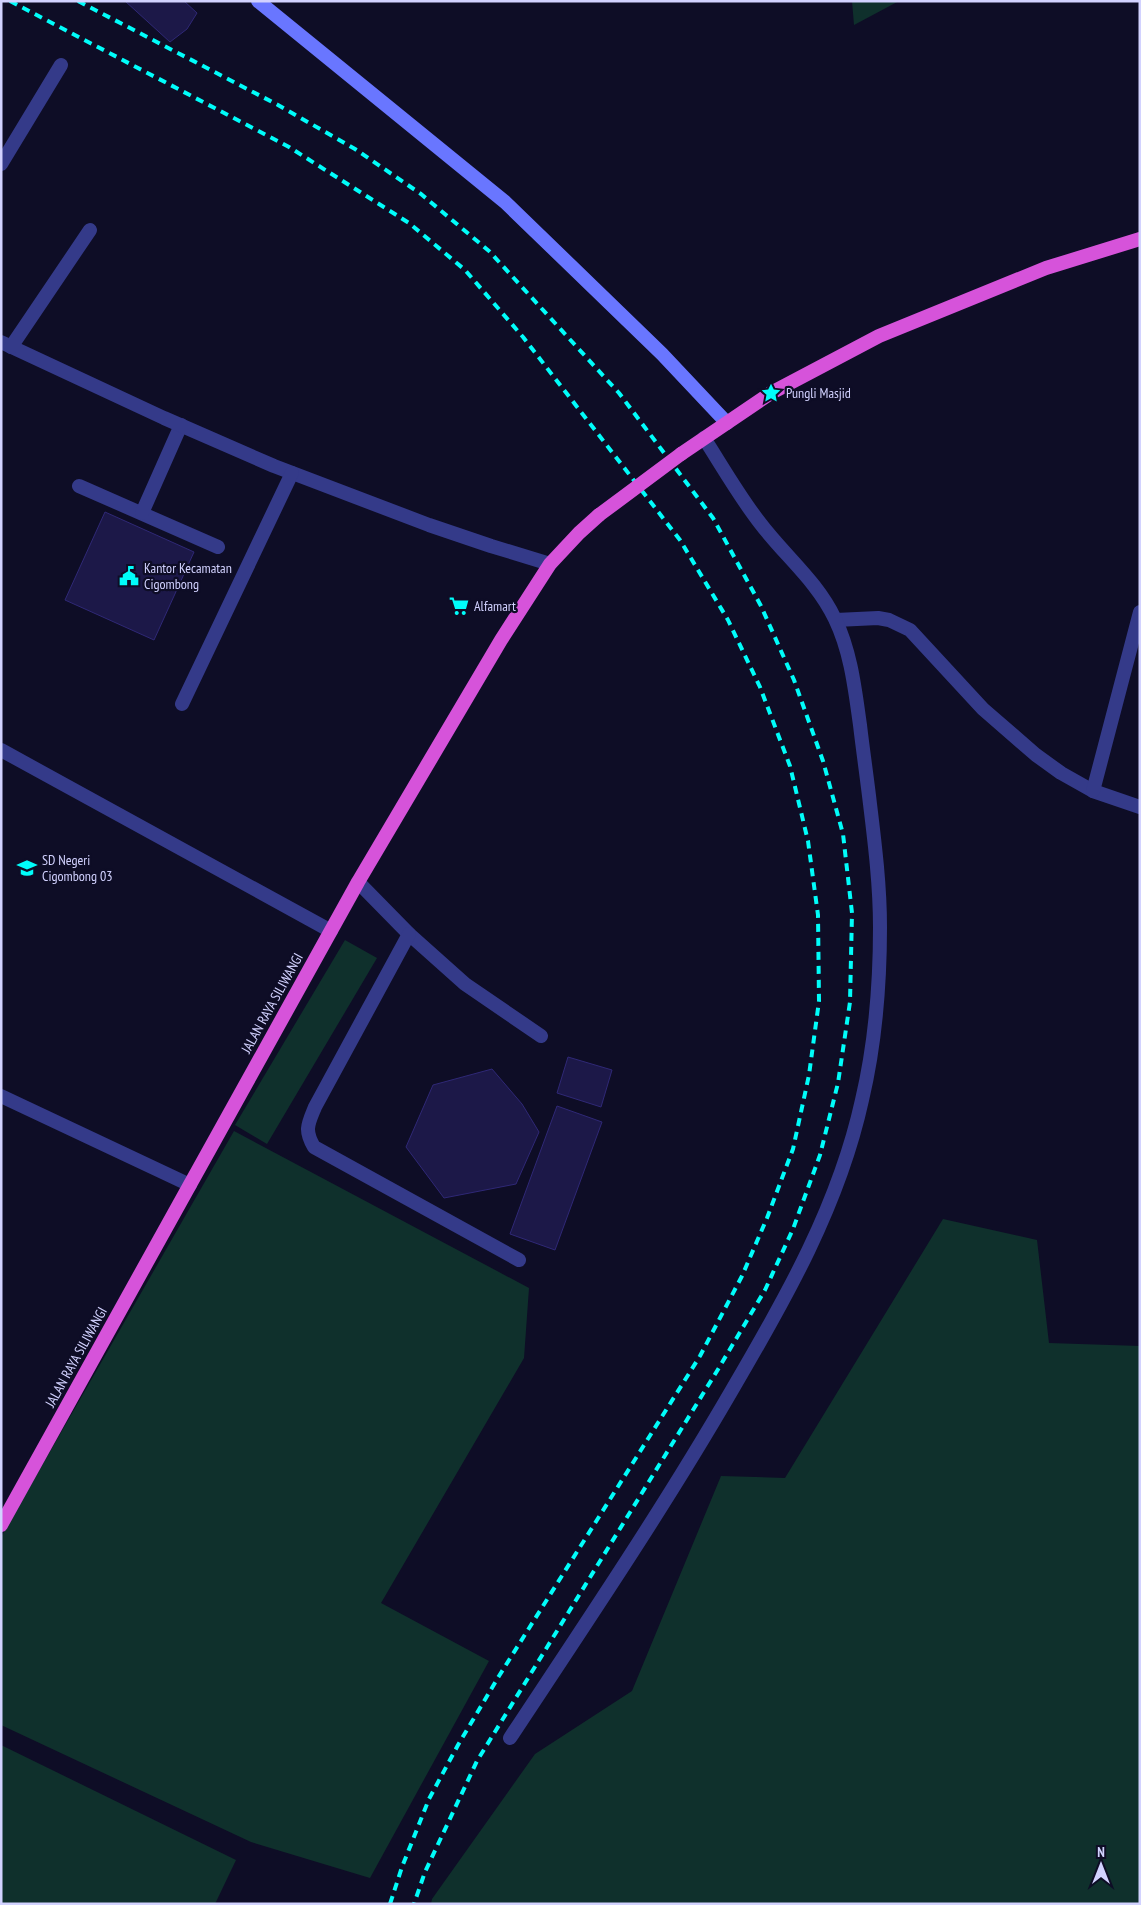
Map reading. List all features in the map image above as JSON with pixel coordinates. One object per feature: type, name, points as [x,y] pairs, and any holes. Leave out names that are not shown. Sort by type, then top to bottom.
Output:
[{"type":"highway","name":"JALAN RAYA SILIWANGI","points":[[1,1525],[358,882],[501,640],[550,564],[599,515],[681,454],[771,393],[879,336],[1046,268],[1140,238]]},
{"type":"main road","points":[[258,1],[505,202],[662,354],[727,423]]},
{"type":"street","points":[[1,164],[61,65]]},
{"type":"street","points":[[90,230],[6,345],[181,425],[292,473],[438,528],[550,564]]},
{"type":"street","points":[[142,513],[181,425]]},
{"type":"street","points":[[510,1738],[700,1446],[764,1338],[814,1240],[836,1189],[863,1099],[872,1048],[880,928],[878,878],[851,665],[836,620],[821,594],[806,573],[759,522],[704,438]]},
{"type":"street","points":[[182,704],[292,473]]},
{"type":"street","points":[[79,486],[218,547]]},
{"type":"street","points":[[1093,791],[1140,612]]},
{"type":"street","points":[[836,620],[878,618],[889,620],[910,630],[984,709],[1036,756],[1093,791],[1140,807]]},
{"type":"street","points":[[1,750],[331,931]]},
{"type":"street","points":[[358,882],[408,934],[465,984],[541,1036]]},
{"type":"street","points":[[408,934],[315,1107],[308,1124],[308,1136],[314,1147],[520,1260]]},
{"type":"street","points":[[1,1096],[190,1184]]},
{"type":"green space","points":[[852,1],[899,1],[854,25]]},
{"type":"green space","points":[[345,940],[377,958],[267,1144],[235,1125]]},
{"type":"green space","points":[[234,1131],[529,1288],[524,1358],[381,1603],[489,1661],[370,1878],[251,1842],[1,1725],[1,1537]]},
{"type":"green space","points":[[943,1219],[1037,1240],[1049,1343],[1140,1346],[1140,1904],[431,1904],[432,1899],[535,1754],[632,1691],[721,1476],[785,1478]]},
{"type":"green space","points":[[1,1745],[236,1860],[215,1904],[1,1904]]},
{"type":"building","points":[[125,1],[184,1],[197,13],[187,29],[170,42]]},
{"type":"building","name":"Kantor Kecamatan Cigombong","points":[[105,512],[194,552],[154,640],[65,600]]},
{"type":"building","points":[[568,1057],[612,1070],[601,1107],[557,1093]]},
{"type":"building","points":[[492,1069],[522,1104],[539,1132],[516,1184],[444,1198],[406,1147],[433,1085]]},
{"type":"building","points":[[557,1106],[602,1122],[555,1250],[510,1234]]},
{"type":"railway","points":[[10,1],[289,147],[409,223],[465,270],[523,337],[680,540],[728,620],[760,687],[790,766],[808,841],[818,915],[819,1001],[809,1075],[793,1149],[767,1218],[742,1276],[700,1356],[499,1676],[458,1745],[429,1799],[402,1867],[390,1904]]},
{"type":"railway","points":[[78,1],[278,105],[355,149],[421,194],[489,251],[619,393],[713,518],[761,606],[794,680],[823,761],[843,834],[852,913],[850,1002],[838,1083],[820,1155],[793,1229],[765,1290],[717,1371],[477,1761],[425,1872],[414,1904]]},
{"type":"place","name":"Pungli Masjid","points":[[771,393]]},
{"type":"place","name":"Kantor Kecamatan Cigombong","points":[[129,576]]},
{"type":"place","name":"Alfamart","points":[[459,606]]},
{"type":"place","name":"SD Negeri Cigombong 03","points":[[27,868]]}]
